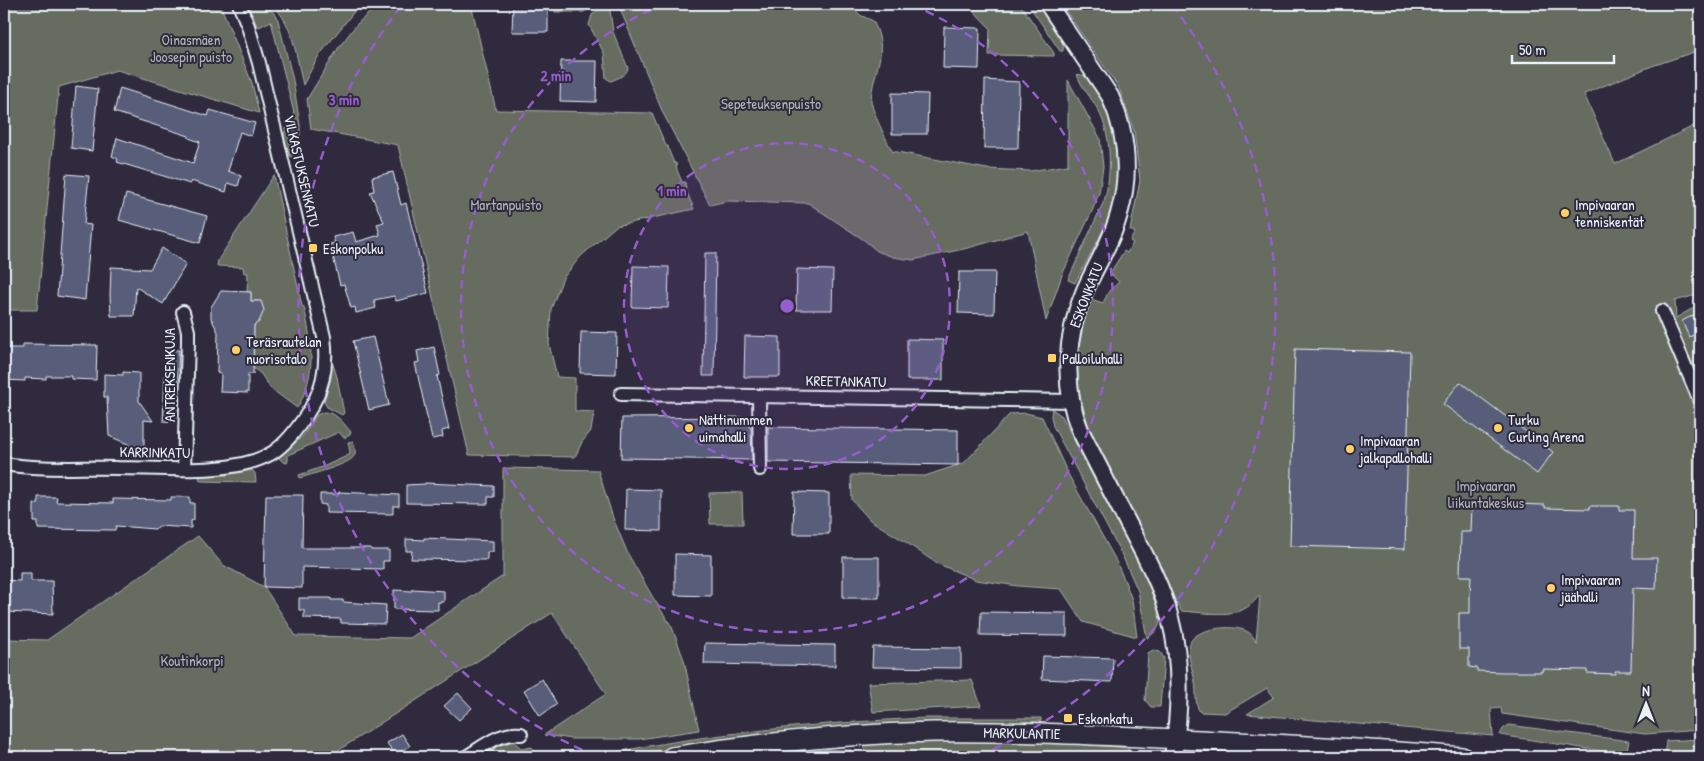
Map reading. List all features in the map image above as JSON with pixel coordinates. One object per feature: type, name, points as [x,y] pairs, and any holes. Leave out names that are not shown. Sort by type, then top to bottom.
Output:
[{"type":"main road","name":"MARKULANTIE","points":[[672,757],[807,740],[932,732],[1029,732],[1174,748],[1311,746],[1462,757]]},
{"type":"street","name":"VILKASTUKSENKATU","points":[[239,4],[259,63],[324,337],[326,357],[320,390],[296,431]]},
{"type":"street","name":"ESKONKATU","points":[[1048,4],[1110,96],[1122,127],[1126,153],[1126,183],[1119,216],[1084,291],[1072,328],[1068,362],[1071,401],[1074,416],[1080,430],[1154,574],[1166,606],[1176,650],[1178,699],[1174,748]]},
{"type":"street","points":[[1662,311],[1700,401]]},
{"type":"street","name":"ANTREKSENKUJA","points":[[183,312],[188,331],[184,469]]},
{"type":"street","name":"KREETANKATU","points":[[621,394],[1071,401]]},
{"type":"street","points":[[759,396],[760,469]]},
{"type":"street","name":"KARRINKATU","points":[[4,464],[184,469],[222,467],[258,459],[272,453],[296,431]]},
{"type":"street","points":[[466,757],[504,734],[512,732],[521,734]]},
{"type":"green space","name":"Oinasmäen Joosepin puisto","points":[[4,4],[220,4],[252,83],[259,113],[117,70],[59,87],[37,310],[4,310]]},
{"type":"green space","points":[[248,4],[264,4],[277,16],[293,80],[300,125],[300,158],[290,156],[284,135],[295,117],[271,21],[259,27],[257,26]]},
{"type":"green space","points":[[272,4],[360,4],[318,57],[303,85],[290,31]]},
{"type":"green space","name":"Martanpuisto","points":[[379,4],[471,4],[496,110],[652,113],[674,163],[676,163],[682,182],[685,182],[686,190],[694,209],[616,226],[581,256],[563,278],[551,309],[549,344],[557,377],[575,378],[575,411],[594,412],[591,431],[582,442],[575,457],[469,455],[398,145],[311,129],[307,99],[339,47],[357,24]]},
{"type":"green space","points":[[555,4],[594,4],[584,12],[555,12]]},
{"type":"green space","points":[[604,4],[609,4],[613,32],[628,68],[624,75],[611,81],[606,78],[604,53],[589,25],[592,15]]},
{"type":"green space","name":"Sepeteuksenpuisto","points":[[618,4],[850,4],[860,15],[873,21],[878,32],[880,52],[871,100],[876,117],[892,151],[987,169],[1030,171],[1068,165],[1068,80],[1100,138],[1103,167],[1099,193],[1062,275],[1046,321],[1028,231],[968,248],[913,260],[893,257],[877,251],[864,240],[808,203],[727,201],[710,205],[663,113]]},
{"type":"green space","points":[[967,4],[1020,4],[1054,53],[1054,56],[989,55],[990,28]]},
{"type":"green space","points":[[1028,4],[1040,4],[1056,26],[1062,39],[1063,51],[1060,51]]},
{"type":"green space","name":"Impivaaran liikuntakeskus","points":[[1061,4],[1700,4],[1700,50],[1652,66],[1584,94],[1615,164],[1700,123],[1700,294],[1675,301],[1676,318],[1700,304],[1700,730],[1645,734],[1502,714],[1501,708],[1491,709],[1493,736],[1247,714],[1274,697],[1267,688],[1225,713],[1200,712],[1197,705],[1195,682],[1189,658],[1190,643],[1199,634],[1224,628],[1246,631],[1252,635],[1256,642],[1260,595],[1247,607],[1235,612],[1212,614],[1181,611],[1088,425],[1078,383],[1078,346],[1091,299],[1103,303],[1109,291],[1119,282],[1110,273],[1124,251],[1127,253],[1133,243],[1130,241],[1135,232],[1130,230],[1140,181],[1134,131],[1119,88]]},
{"type":"green space","points":[[1077,74],[1091,82],[1107,109],[1116,137],[1119,168],[1118,183],[1111,211],[1099,239],[1075,283],[1068,280],[1104,201],[1109,167],[1108,143],[1103,120]]},
{"type":"green space","points":[[274,175],[311,346],[308,383],[297,408],[270,388],[261,374],[253,368],[254,325],[259,301],[251,301],[251,292],[247,292],[248,273],[244,273],[243,267],[217,266],[218,260]]},
{"type":"green space","points":[[333,364],[344,413],[342,415],[327,407],[324,402]]},
{"type":"green space","points":[[1052,409],[1062,416],[1153,592],[1160,618],[1158,629],[1147,638],[1138,591],[1122,555],[1053,426]]},
{"type":"green space","points":[[328,412],[339,419],[351,432],[350,435],[344,438],[339,432],[288,455],[287,463],[283,462],[279,458],[280,456],[302,437],[317,415]]},
{"type":"green space","points":[[1026,413],[1042,417],[1068,474],[1114,557],[1132,600],[1137,637],[1083,622],[1061,589],[1018,586],[976,580],[936,563],[870,520],[852,500],[851,475],[925,476],[964,463],[1010,414]]},
{"type":"green space","points":[[353,441],[355,452],[351,459],[338,466],[300,478],[299,475],[349,455],[348,442]]},
{"type":"green space","name":"Koutinkorpi","points":[[503,468],[598,470],[613,518],[628,554],[672,627],[684,660],[699,730],[639,739],[572,739],[544,735],[606,694],[552,613],[328,757],[4,757],[4,639],[47,640],[198,536],[223,565],[264,587],[296,636],[410,638],[503,576]]},
{"type":"green space","points":[[252,470],[255,473],[256,482],[200,481],[199,476],[226,475]]},
{"type":"green space","points":[[742,492],[743,524],[710,524],[709,493]]},
{"type":"green space","points":[[1153,650],[1160,652],[1164,658],[1160,707],[1151,707],[1145,700],[1148,653]]},
{"type":"green space","points":[[972,680],[981,706],[873,712],[868,683]]},
{"type":"green space","points":[[926,718],[1041,718],[1041,721],[708,743],[619,757],[591,757],[674,742],[799,726]]},
{"type":"green space","points":[[1509,725],[1629,741],[1626,755],[1500,735],[1503,729]]},
{"type":"green space","points":[[1700,739],[1700,757],[1664,757],[1666,741]]},
{"type":"green space","points":[[512,740],[522,749],[532,747],[538,757],[477,757],[500,742]]},
{"type":"green space","points":[[984,740],[1067,743],[1129,748],[1125,757],[867,757],[864,745]]},
{"type":"green space","points":[[825,750],[851,750],[853,757],[806,757]]},
{"type":"building","points":[[513,4],[548,4],[548,32],[512,32]]},
{"type":"building","points":[[944,27],[980,28],[979,69],[943,68]]},
{"type":"building","points":[[561,61],[597,61],[596,102],[560,101]]},
{"type":"building","points":[[985,80],[1019,82],[1018,148],[984,148]]},
{"type":"building","points":[[76,86],[98,89],[92,151],[71,148]]},
{"type":"building","points":[[120,88],[208,116],[210,110],[255,123],[251,136],[240,132],[228,171],[241,176],[238,186],[228,183],[226,192],[191,181],[190,184],[117,162],[118,159],[112,156],[117,138],[193,163],[200,142],[189,138],[189,136],[114,112]]},
{"type":"building","points":[[892,93],[928,94],[927,134],[892,134]]},
{"type":"building","points":[[393,172],[401,205],[406,203],[428,293],[396,301],[394,296],[374,300],[376,308],[356,313],[355,307],[351,308],[344,284],[340,285],[330,244],[335,243],[333,237],[353,232],[356,242],[380,235],[377,224],[384,222],[370,192],[374,191],[372,177]]},
{"type":"building","points":[[66,174],[89,176],[84,224],[91,225],[85,300],[57,296]]},
{"type":"building","points":[[126,194],[207,216],[200,243],[119,220]]},
{"type":"building","points":[[162,248],[186,264],[163,304],[136,287],[134,316],[111,316],[111,267],[150,269]]},
{"type":"building","points":[[705,253],[716,253],[714,376],[703,376]]},
{"type":"building","points":[[633,266],[669,267],[668,308],[632,307]]},
{"type":"building","points":[[797,269],[833,270],[832,310],[796,310]]},
{"type":"building","points":[[959,272],[995,272],[994,314],[958,313]]},
{"type":"building","name":"Teräsrautelan nuorisotalo","points":[[221,291],[251,292],[251,301],[261,301],[264,310],[259,322],[254,325],[253,374],[248,374],[248,393],[220,392],[221,374],[217,373],[218,332],[211,318],[211,307]]},
{"type":"building","points":[[1700,312],[1700,332],[1689,337],[1682,321]]},
{"type":"building","points":[[581,332],[617,333],[616,374],[580,373]]},
{"type":"building","points":[[745,336],[780,337],[780,377],[744,377]]},
{"type":"building","points":[[373,337],[389,405],[369,410],[353,341]]},
{"type":"building","points":[[907,339],[943,340],[943,380],[907,380]]},
{"type":"building","points":[[23,344],[97,345],[96,380],[71,379],[71,376],[46,376],[46,379],[25,378],[25,381],[4,380],[4,348],[23,348]]},
{"type":"building","points":[[434,347],[440,375],[437,376],[449,429],[442,431],[443,437],[432,439],[415,363],[419,362],[417,351]]},
{"type":"building","name":"Impivaaran jalkapallohalli","points":[[1295,349],[1410,352],[1405,549],[1290,546]]},
{"type":"building","points":[[166,350],[179,350],[175,422],[163,421]]},
{"type":"building","points":[[123,372],[139,373],[139,401],[153,421],[144,420],[144,447],[130,447],[128,444],[109,436],[107,397],[104,397],[104,374],[123,375]]},
{"type":"building","name":"Turku Curling Arena","points":[[1460,382],[1553,452],[1537,474],[1443,404]]},
{"type":"building","points":[[749,417],[752,460],[621,458],[622,418]]},
{"type":"building","points":[[768,427],[958,430],[958,465],[768,462]]},
{"type":"building","points":[[425,483],[494,486],[494,497],[488,497],[488,504],[406,503],[406,485]]},
{"type":"building","points":[[626,489],[661,490],[661,531],[625,530]]},
{"type":"building","points":[[339,492],[399,495],[399,506],[393,506],[393,514],[326,513],[326,505],[320,504],[320,494],[338,494]]},
{"type":"building","points":[[794,492],[829,493],[829,534],[793,534]]},
{"type":"building","points":[[266,495],[303,495],[302,548],[371,548],[371,550],[389,550],[389,561],[383,561],[383,569],[302,567],[302,588],[264,587]]},
{"type":"building","points":[[38,497],[57,497],[56,502],[113,503],[113,499],[171,500],[171,497],[190,497],[190,503],[194,503],[194,520],[191,521],[191,528],[159,526],[155,529],[116,526],[115,530],[38,529],[38,522],[34,522],[34,504],[38,504]]},
{"type":"building","name":"Impivaaran jäähalli","points":[[1480,503],[1545,505],[1545,508],[1590,509],[1590,506],[1619,506],[1619,510],[1634,510],[1633,558],[1657,558],[1656,589],[1633,588],[1631,671],[1615,671],[1615,674],[1587,673],[1587,670],[1542,669],[1542,672],[1503,672],[1477,671],[1477,668],[1469,667],[1469,649],[1459,649],[1459,613],[1470,613],[1471,576],[1460,576],[1461,532],[1471,532],[1472,506],[1480,507]]},
{"type":"building","points":[[424,538],[493,541],[493,552],[487,552],[487,560],[411,559],[412,551],[406,551],[406,539],[424,540]]},
{"type":"building","points":[[675,554],[711,555],[711,596],[675,595]]},
{"type":"building","points":[[843,557],[879,557],[879,598],[843,598]]},
{"type":"building","points":[[20,573],[31,573],[31,581],[52,581],[53,614],[4,612],[4,580],[20,581]]},
{"type":"building","points":[[412,589],[444,591],[444,602],[438,602],[438,610],[394,609],[394,590],[412,591]]},
{"type":"building","points":[[299,598],[331,598],[331,600],[343,600],[343,602],[386,605],[385,624],[341,623],[341,619],[304,618],[304,610],[299,610]]},
{"type":"building","points":[[981,612],[1067,613],[1067,636],[980,635]]},
{"type":"building","points":[[705,643],[835,645],[835,666],[704,664]]},
{"type":"building","points":[[873,647],[961,648],[961,668],[872,667]]},
{"type":"building","points":[[1043,656],[1113,658],[1112,682],[1042,679]]},
{"type":"building","points":[[542,679],[557,704],[540,716],[524,690]]},
{"type":"building","points":[[458,693],[472,708],[459,720],[444,706]]},
{"type":"building","points":[[402,734],[410,746],[395,755],[387,743]]},
{"type":"place","name":"Impivaaran tenniskentät","points":[[1565,213]]},
{"type":"place","name":"Eskonpolku","points":[[313,248]]},
{"type":"place","name":"Teräsrautelan nuorisotalo","points":[[236,350]]},
{"type":"place","name":"Palloiluhalli","points":[[1052,358]]},
{"type":"place","name":"Nättinummen uimahalli","points":[[689,428]]},
{"type":"place","name":"Turku Curling Arena","points":[[1498,428]]},
{"type":"place","name":"Impivaaran jalkapallohalli","points":[[1350,449]]},
{"type":"place","name":"Impivaaran jäähalli","points":[[1551,588]]},
{"type":"place","name":"Eskonkatu","points":[[1068,718]]}]
